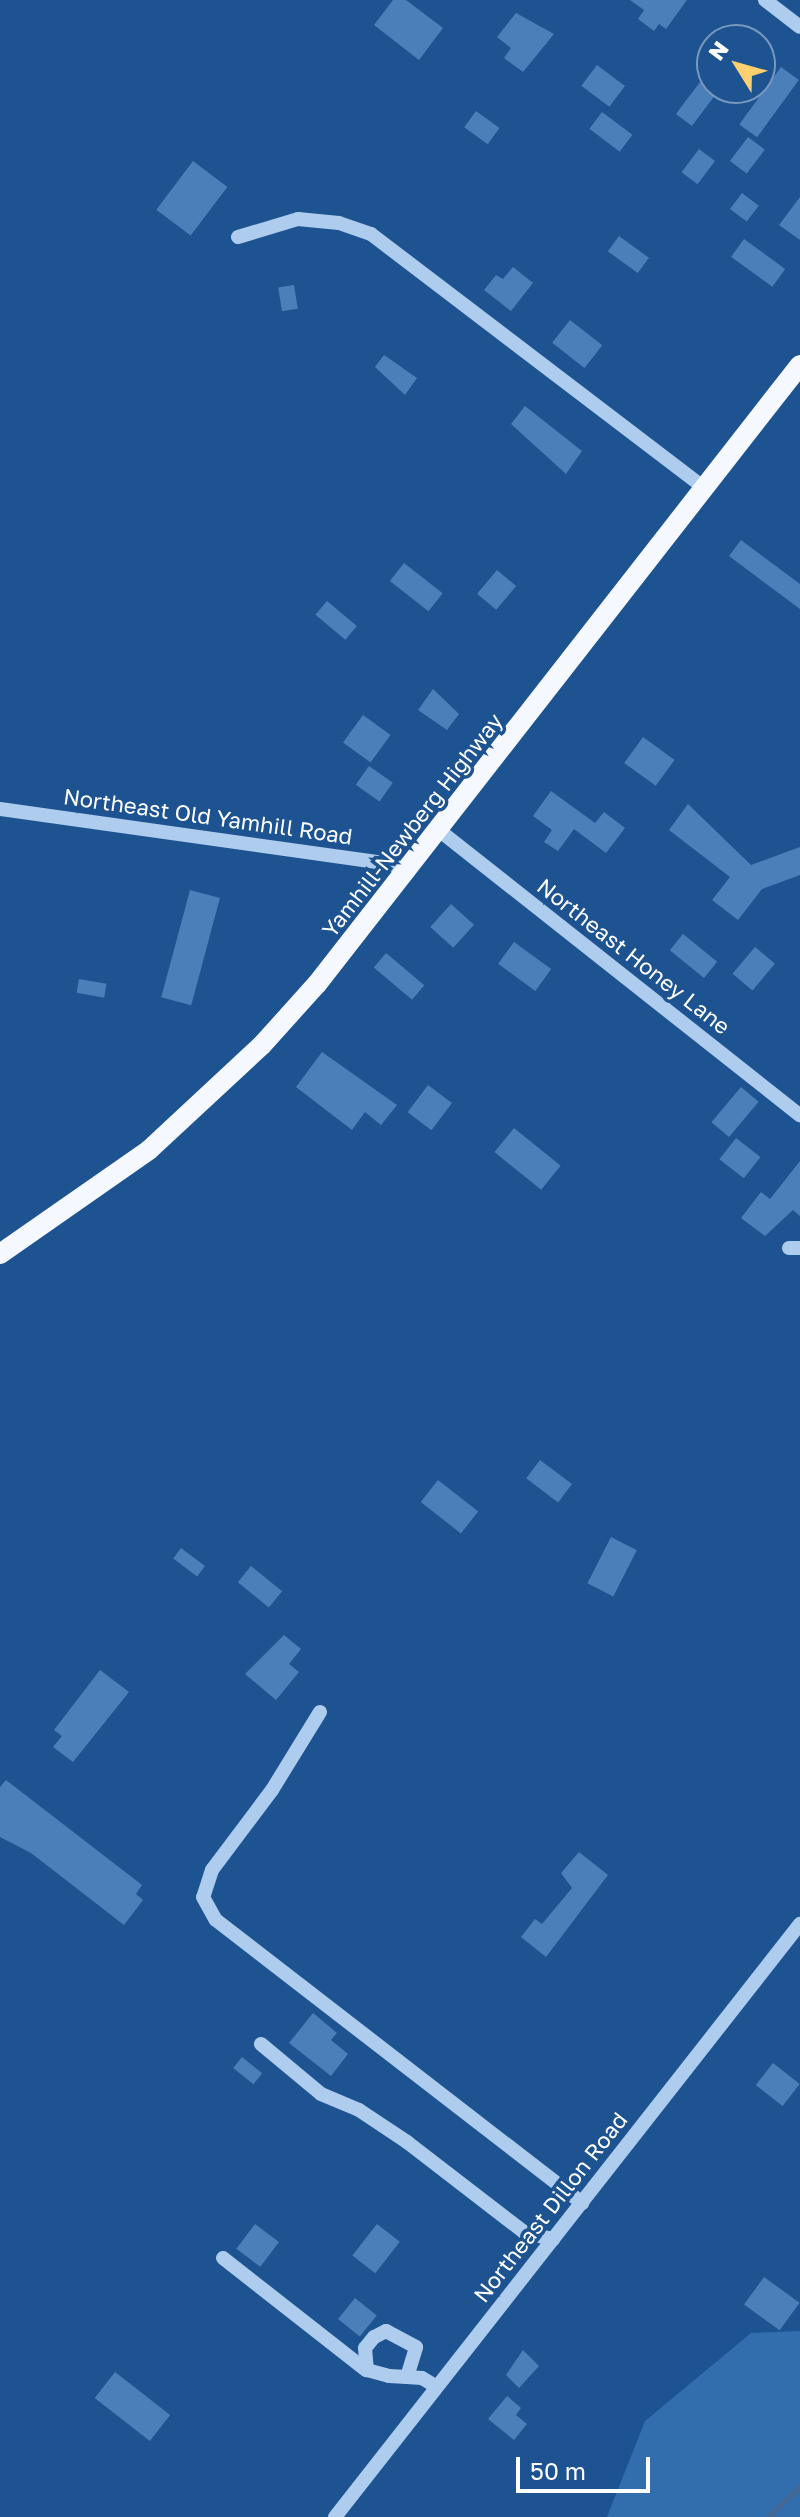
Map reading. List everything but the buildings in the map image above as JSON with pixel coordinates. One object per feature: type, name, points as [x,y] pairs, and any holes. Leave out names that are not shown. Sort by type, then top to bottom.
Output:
[{"type":"main road","name":"Yamhill-Newberg Highway","points":[[0,1254],[111,1178],[202,1103],[317,984],[440,831],[800,365]]},
{"type":"street","points":[[765,0],[800,27]]},
{"type":"street","points":[[238,237],[298,219],[339,223],[371,234],[705,488]]},
{"type":"street","name":"Northeast Old Yamhill Road","points":[[0,809],[391,864],[408,872]]},
{"type":"street","name":"Northeast Honey Lane","points":[[440,831],[800,1115]]},
{"type":"street","points":[[320,1712],[272,1790],[212,1870],[203,1897],[216,1920],[582,2203]]},
{"type":"street","name":"Northeast Dillon Road","points":[[335,2517],[800,1924]]},
{"type":"street","points":[[261,2044],[321,2094],[359,2110],[407,2142],[525,2233],[553,2239]]},
{"type":"street","points":[[223,2258],[367,2370],[407,2377],[437,2387]]},
{"type":"street","points":[[367,2370],[365,2348],[386,2331],[416,2347],[407,2377]]},
{"type":"shaded area","points":[[800,2331],[800,2517],[607,2517],[645,2421],[751,2333]]},
{"type":"waterway","points":[[768,2517],[800,2486]]}]
